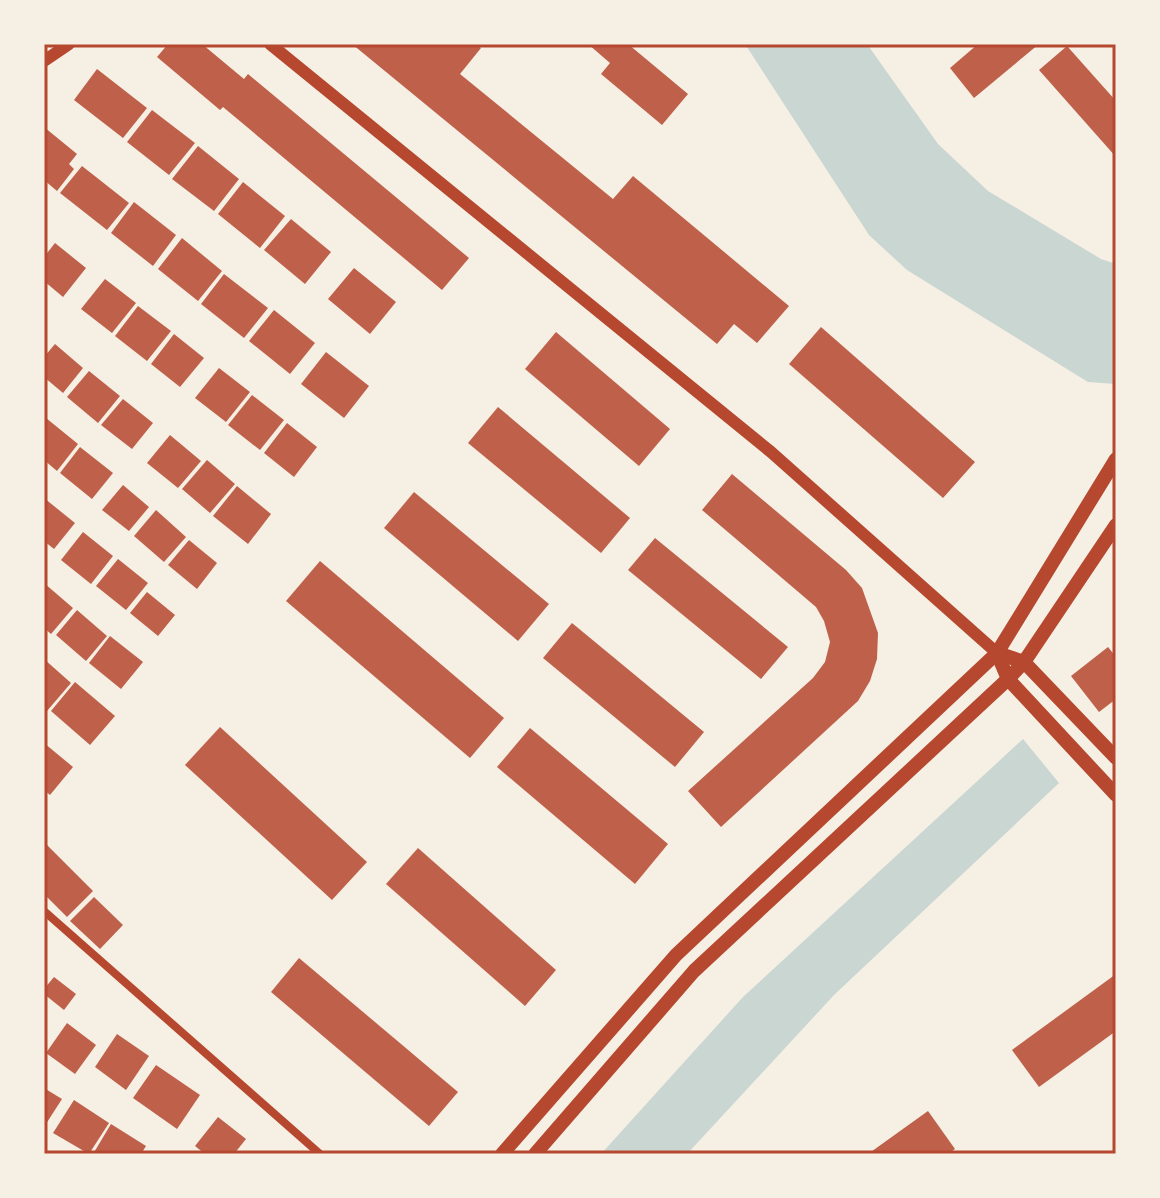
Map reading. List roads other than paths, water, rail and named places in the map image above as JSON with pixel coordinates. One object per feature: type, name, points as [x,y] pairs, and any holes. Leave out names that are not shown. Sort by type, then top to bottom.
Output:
[{"type":"main road","points":[[502,1154],[676,955],[997,653],[1116,459]]},
{"type":"main road","points":[[535,1154],[694,971],[1024,662],[1116,525]]},
{"type":"main road","points":[[997,653],[1024,662],[1116,758]]},
{"type":"main road","points":[[997,653],[1008,679],[1116,795]]},
{"type":"street","points":[[44,61],[69,44]]},
{"type":"street","points":[[270,44],[771,452],[997,653]]},
{"type":"street","points":[[44,911],[320,1154]]}]
